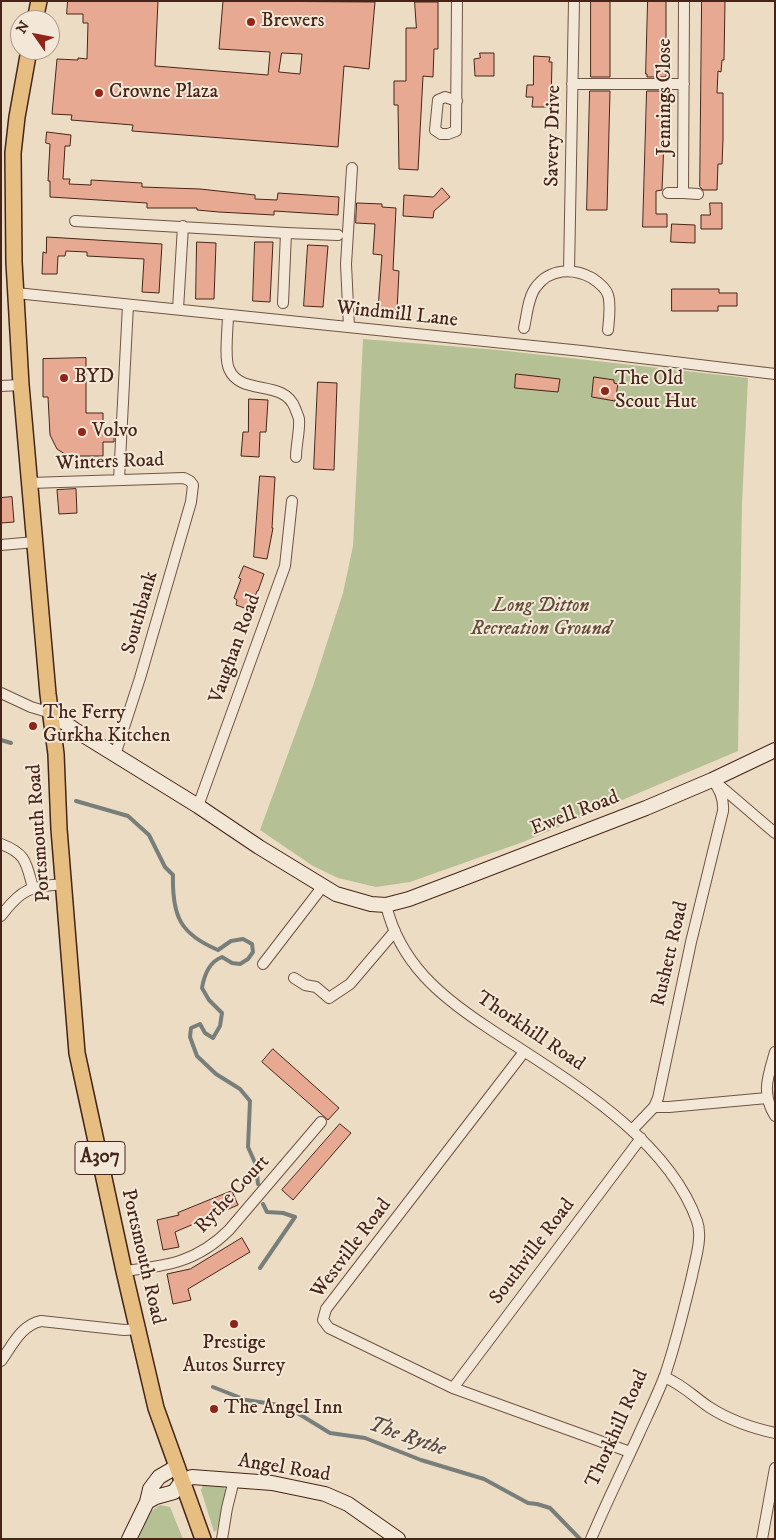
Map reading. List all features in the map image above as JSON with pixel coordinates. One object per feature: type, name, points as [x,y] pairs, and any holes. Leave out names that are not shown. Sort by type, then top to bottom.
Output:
[{"type":"main road","name":"Portsmouth Road","points":[[27,60],[13,153],[12,226],[21,384],[56,754],[59,829],[77,1053],[156,1408],[203,1539]]},
{"type":"street","points":[[456,100],[458,1]]},
{"type":"street","name":"Savery Drive","points":[[569,271],[574,1]]},
{"type":"street","name":"Jennings Close","points":[[683,193],[684,1]]},
{"type":"street","points":[[572,84],[684,84]]},
{"type":"street","points":[[349,327],[346,264],[352,168]]},
{"type":"street","points":[[668,193],[698,194]]},
{"type":"street","points":[[75,221],[338,235]]},
{"type":"street","points":[[178,309],[183,226]]},
{"type":"street","points":[[283,303],[286,233]]},
{"type":"street","points":[[524,328],[529,304],[535,288],[544,279],[555,273],[569,271],[583,274],[597,281],[609,295],[608,330]]},
{"type":"street","name":"Windmill Lane","points":[[16,293],[582,351],[775,374]]},
{"type":"street","points":[[119,480],[128,305]]},
{"type":"street","points":[[228,315],[228,368],[236,379],[250,386],[282,392],[293,403],[299,418],[296,457]]},
{"type":"street","points":[[1,386],[21,384]]},
{"type":"street","name":"Winters Road","points":[[30,483],[184,478],[190,481]]},
{"type":"street","name":"Southbank","points":[[115,755],[140,678],[191,502],[194,489],[190,481]]},
{"type":"street","name":"Vaughan Road","points":[[198,806],[285,566],[292,501]]},
{"type":"street","points":[[1,545],[35,542]]},
{"type":"street","points":[[1,693],[51,713],[259,847],[336,894],[362,903],[386,905]]},
{"type":"street","name":"Ewell Road","points":[[386,905],[409,899],[460,880],[646,808],[712,780],[775,750]]},
{"type":"street","points":[[712,780],[775,833]]},
{"type":"street","name":"Rushett Road","points":[[632,1130],[654,1107],[658,1098],[691,942],[723,811],[718,788],[712,780]]},
{"type":"street","points":[[1,844],[13,848],[26,861],[33,888]]},
{"type":"street","points":[[1,916],[17,896],[33,888],[63,884]]},
{"type":"street","points":[[263,964],[323,886]]},
{"type":"street","name":"Thorkhill Road","points":[[386,905],[395,931],[418,969],[437,990],[462,1010],[571,1083],[641,1138],[672,1173],[698,1223],[697,1246],[675,1346],[664,1377],[591,1539]]},
{"type":"street","points":[[294,978],[305,985],[316,987],[329,998],[350,984],[395,931]]},
{"type":"street","name":"Westville Road","points":[[524,1052],[326,1309],[323,1320],[329,1328],[453,1388],[630,1452]]},
{"type":"street","points":[[775,1052],[767,1079],[769,1106],[775,1116]]},
{"type":"street","points":[[654,1107],[768,1098]]},
{"type":"street","name":"Rythe Court","points":[[124,1271],[162,1266],[184,1260],[216,1243],[321,1122]]},
{"type":"street","name":"Southville Road","points":[[453,1388],[641,1138]]},
{"type":"street","points":[[1,1361],[21,1332],[32,1323],[41,1321],[124,1330],[138,1329]]},
{"type":"street","points":[[664,1377],[677,1382],[709,1407],[729,1418],[755,1429],[775,1433]]},
{"type":"street","points":[[762,1539],[775,1468]]},
{"type":"street","points":[[129,1539],[147,1502],[150,1489],[159,1477],[179,1474],[174,1492],[156,1497],[147,1502]]},
{"type":"street","name":"Angel Road","points":[[179,1474],[192,1477],[272,1483],[338,1498],[398,1539]]},
{"type":"street","points":[[222,1539],[234,1480]]},
{"type":"green space","name":"Long Ditton Recreation Ground","points":[[363,339],[498,350],[748,378],[742,503],[738,751],[523,842],[410,882],[376,887],[338,878],[313,866],[260,830],[313,686],[343,593],[353,546]]},
{"type":"green space","points":[[203,1485],[223,1486],[226,1490],[217,1530],[214,1532],[201,1490]]},
{"type":"green space","points":[[160,1505],[170,1507],[183,1539],[138,1539],[151,1511]]},
{"type":"building","points":[[68,1],[158,1],[155,66],[268,75],[270,52],[219,49],[223,1],[375,2],[369,69],[344,66],[338,147],[132,131],[133,125],[71,120],[72,115],[52,114],[57,60],[87,59],[88,23],[83,23],[83,14],[67,14]],"holes":[[[282,53],[302,54],[300,74],[279,72]]]},
{"type":"building","points":[[591,1],[610,1],[610,77],[591,77]]},
{"type":"building","points":[[648,1],[666,1],[666,77],[647,77],[646,74]]},
{"type":"building","points":[[702,1],[725,1],[724,60],[722,60],[721,72],[718,71],[717,93],[723,93],[723,140],[722,164],[718,164],[717,190],[703,190],[700,187]]},
{"type":"building","points":[[415,2],[438,2],[438,49],[434,49],[433,77],[423,76],[418,170],[399,169],[398,105],[394,105],[394,81],[406,81],[406,28],[416,28]]},
{"type":"building","points":[[480,53],[494,53],[494,76],[475,76],[474,59],[480,58]]},
{"type":"building","points":[[534,56],[550,57],[549,62],[552,62],[551,103],[549,102],[549,107],[532,107],[533,97],[526,97],[527,85],[533,85]]},
{"type":"building","points":[[590,91],[610,91],[607,210],[587,210]]},
{"type":"building","points":[[647,91],[666,92],[662,190],[656,191],[656,214],[667,214],[667,227],[643,227]]},
{"type":"building","points":[[47,132],[71,135],[70,146],[65,146],[63,179],[70,179],[69,184],[91,185],[91,180],[142,183],[142,187],[200,189],[255,195],[255,199],[277,200],[278,193],[339,197],[338,215],[274,211],[274,215],[197,210],[197,208],[147,208],[147,203],[50,197],[50,181],[48,181],[50,144],[46,143]]},
{"type":"building","points":[[442,188],[450,197],[434,211],[433,218],[403,216],[404,195],[433,197]]},
{"type":"building","points":[[357,203],[382,204],[382,207],[396,208],[393,270],[399,271],[397,310],[378,309],[382,255],[373,254],[375,224],[356,223]]},
{"type":"building","points":[[710,203],[722,203],[722,229],[701,229],[701,215],[710,215]]},
{"type":"building","points":[[672,224],[695,225],[695,243],[671,242]]},
{"type":"building","points":[[47,237],[162,244],[159,293],[142,292],[144,259],[87,256],[87,252],[66,251],[65,256],[58,256],[57,274],[42,274],[43,252],[46,253]]},
{"type":"building","points":[[197,242],[216,243],[214,299],[196,299]]},
{"type":"building","points":[[255,242],[273,242],[270,302],[253,301]]},
{"type":"building","points":[[308,245],[328,246],[323,307],[304,306]]},
{"type":"building","points":[[672,289],[719,289],[719,293],[737,293],[737,306],[718,306],[718,311],[672,311]]},
{"type":"building","points":[[86,358],[86,413],[103,413],[103,429],[114,429],[114,442],[103,442],[103,456],[68,456],[57,449],[50,435],[48,397],[43,397],[43,359]]},
{"type":"building","points":[[516,374],[560,379],[558,392],[515,388]]},
{"type":"building","name":"The Old Scout Hut","points":[[594,377],[614,380],[614,383],[618,384],[615,401],[592,397]]},
{"type":"building","points":[[318,382],[337,383],[334,470],[314,469]]},
{"type":"building","points":[[249,399],[268,400],[266,432],[260,432],[259,457],[241,456],[243,432],[248,432]]},
{"type":"building","points":[[260,476],[275,477],[273,528],[267,559],[254,557]]},
{"type":"building","points":[[76,489],[77,513],[59,514],[57,490]]},
{"type":"building","points":[[12,497],[14,522],[1,523],[1,498]]},
{"type":"building","points":[[244,566],[264,574],[250,610],[236,605],[237,600],[234,598]]},
{"type":"building","points":[[273,1049],[339,1108],[328,1120],[262,1062]]},
{"type":"building","points":[[340,1124],[351,1133],[293,1200],[282,1190]]},
{"type":"building","points":[[232,1191],[238,1205],[175,1232],[179,1247],[163,1250],[157,1220],[179,1215],[178,1213]]},
{"type":"building","points":[[242,1238],[250,1252],[188,1289],[191,1300],[173,1304],[167,1274],[190,1269]]},
{"type":"waterway","name":"The Rythe","points":[[1,740],[11,743]]},
{"type":"waterway","points":[[76,801],[128,816],[149,835],[165,867],[173,875],[174,902],[181,922],[195,937],[218,950],[231,941],[243,939],[252,944],[253,952],[248,959],[240,964],[232,963],[222,957],[210,966],[202,988],[209,1000],[222,1013],[220,1026],[213,1038],[205,1033],[200,1024],[191,1028],[190,1037],[197,1056],[216,1074],[240,1089],[250,1101],[248,1147],[256,1165],[258,1184]]},
{"type":"waterway","points":[[260,1268],[295,1217],[283,1213],[267,1212],[263,1204]]},
{"type":"waterway","name":"The Rythe","points":[[213,1387],[246,1400],[286,1406],[330,1433],[365,1438],[421,1460],[484,1479],[528,1503],[550,1508],[580,1539]]},
{"type":"place","name":"Brewers","points":[[251,22]]},
{"type":"place","name":"Crowne Plaza","points":[[99,93]]},
{"type":"place","name":"BYD","points":[[64,378]]},
{"type":"place","name":"The Old Scout Hut","points":[[605,391]]},
{"type":"place","name":"Volvo","points":[[82,432]]},
{"type":"place","name":"The Ferry Gurkha Kitchen","points":[[33,726]]},
{"type":"place","name":"Prestige Autos Surrey","points":[[234,1324]]},
{"type":"place","name":"The Angel Inn","points":[[214,1409]]}]
